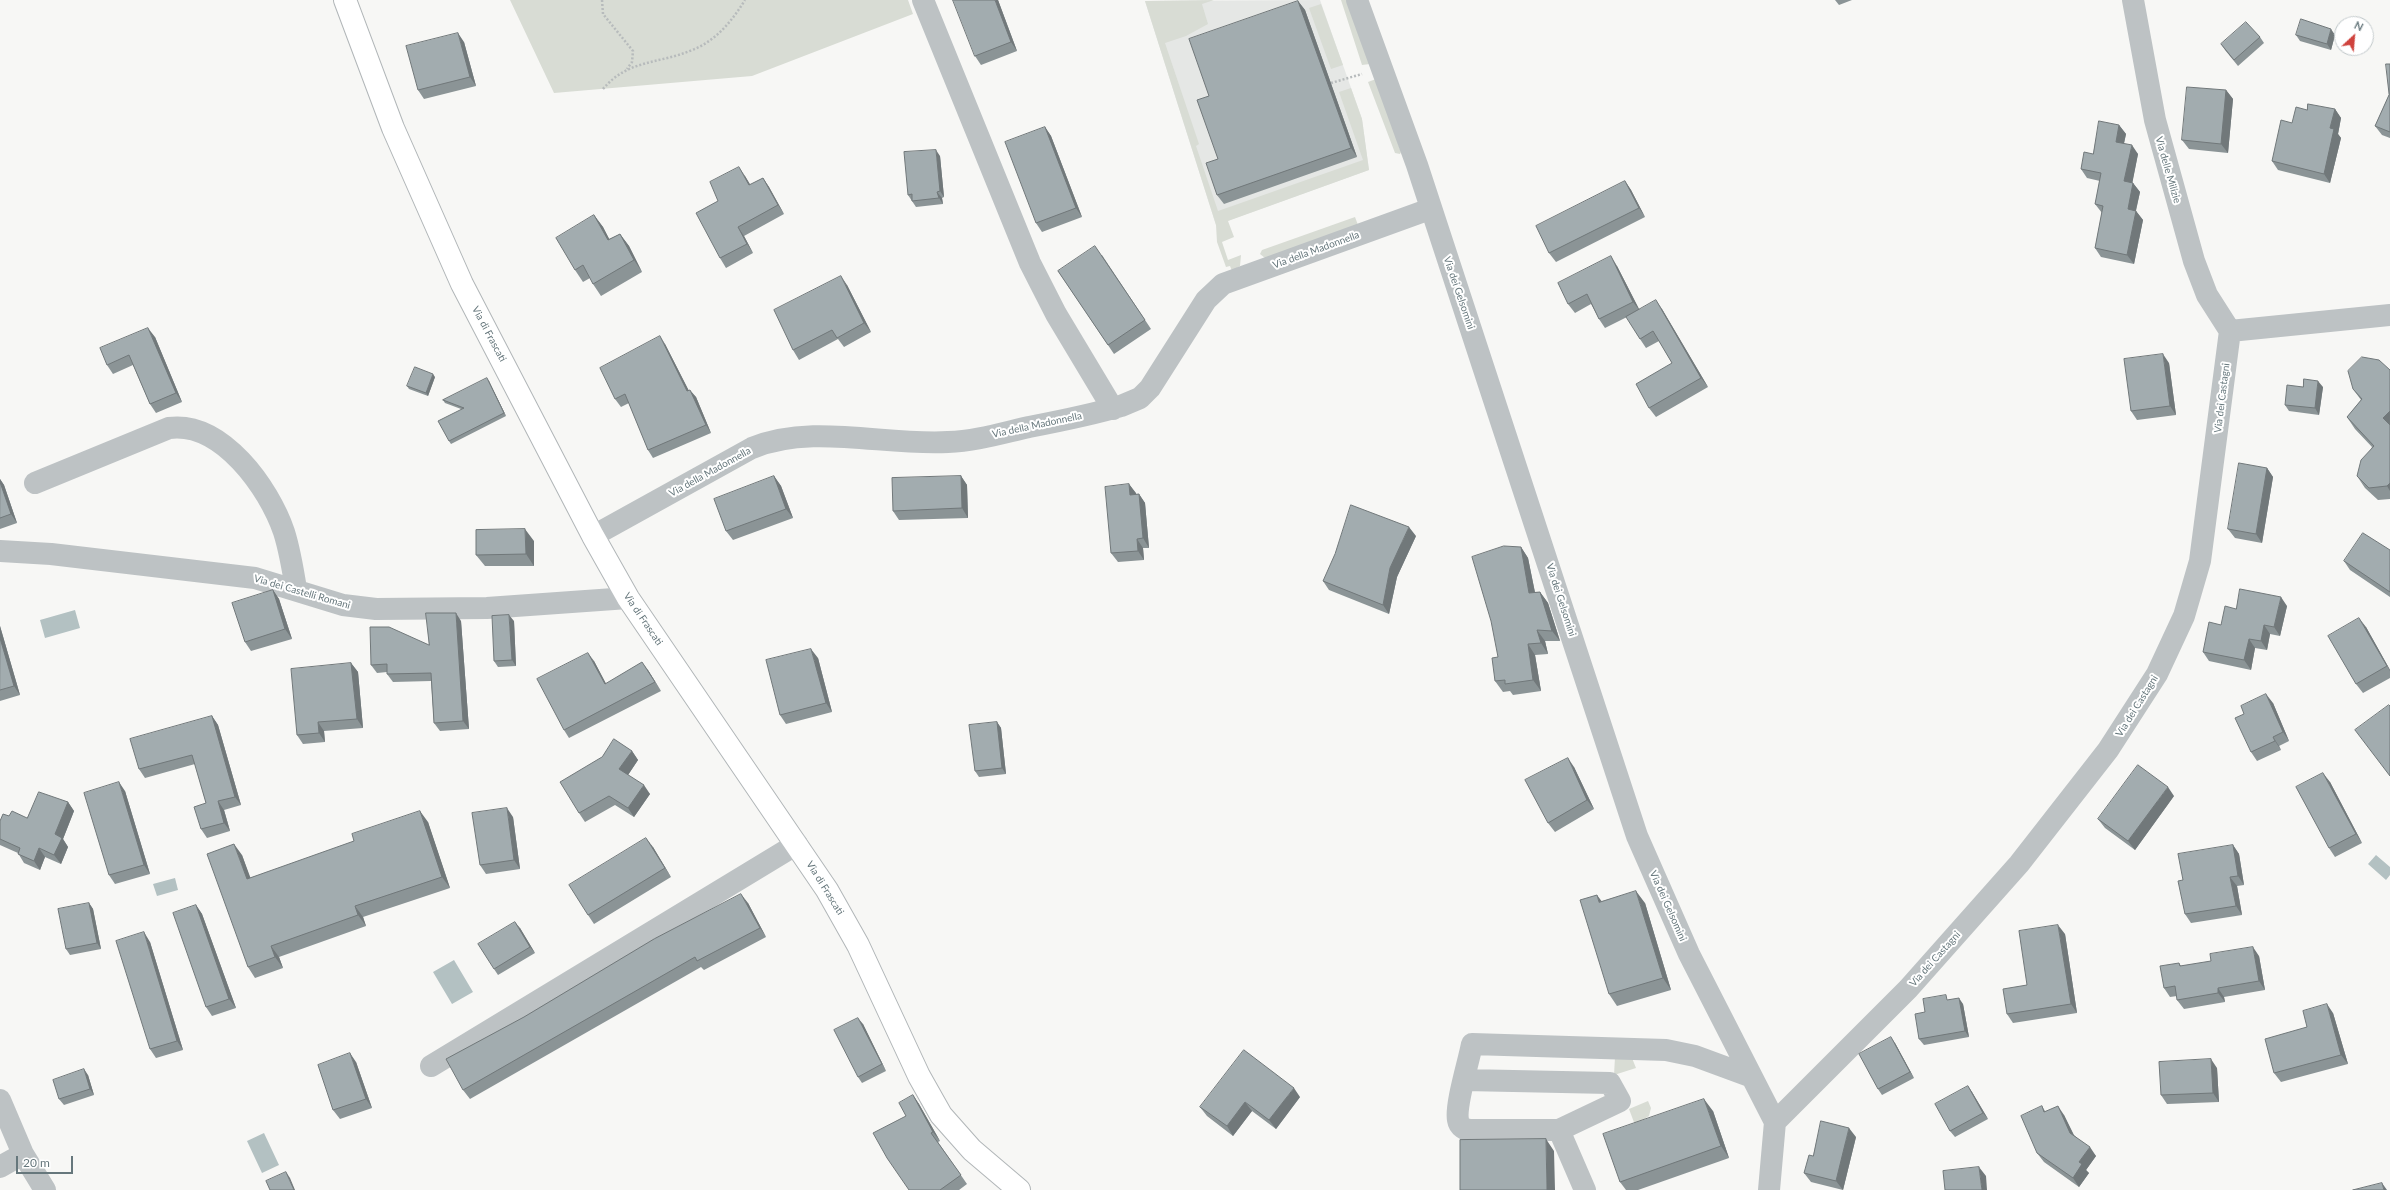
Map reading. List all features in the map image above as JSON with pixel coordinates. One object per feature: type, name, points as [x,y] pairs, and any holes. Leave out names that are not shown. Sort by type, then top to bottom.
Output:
[{"type":"main road","name":"Via di Frascati","points":[[345,0],[393,128],[462,284],[593,536],[628,598],[797,844],[858,945],[919,1076],[936,1108],[972,1150],[1019,1190]]},
{"type":"street","points":[[923,0],[1030,263],[1056,314],[1113,409]]},
{"type":"street","name":"Via dei Gelsomini","points":[[1357,0],[1430,209],[1539,533],[1636,836],[1689,954],[1775,1122]]},
{"type":"street","name":"Via delle Milizie","points":[[2133,0],[2155,120],[2194,261],[2207,295],[2230,331]]},
{"type":"street","name":"Via della Madonnella","points":[[593,536],[752,448],[777,440],[807,437],[950,442],[981,438],[1113,409],[1140,398],[1159,376],[1206,300],[1223,284],[1430,209]]},
{"type":"street","points":[[2230,331],[2390,316]]},
{"type":"street","name":"Via dei Castagni","points":[[1775,1122],[1908,989],[2020,864],[2108,750],[2157,674],[2184,616],[2200,561],[2230,331]]},
{"type":"street","points":[[35,483],[162,430],[183,427],[203,432],[237,458],[260,484],[284,532],[296,589]]},
{"type":"street","name":"Via dei Castelli Romani","points":[[0,551],[51,554],[255,578],[296,589],[343,605],[394,610],[487,608],[628,598]]},
{"type":"street","points":[[431,1066],[797,844]]},
{"type":"street","points":[[1465,1080],[1610,1083],[1620,1101],[1559,1130],[1471,1130],[1463,1128],[1458,1117],[1465,1080],[1472,1044],[1666,1050],[1695,1056],[1752,1077]]},
{"type":"street","points":[[0,1100],[23,1154],[45,1190]]},
{"type":"street","points":[[1769,1190],[1775,1122]]},
{"type":"street","points":[[1559,1130],[1585,1190]]},
{"type":"street","points":[[0,1167],[23,1154]]},
{"type":"path","points":[[602,0],[603,14],[633,51],[632,62],[603,89]]},
{"type":"path","points":[[625,70],[658,58],[692,50],[714,37],[733,19],[745,0]]},
{"type":"path","points":[[1331,83],[1362,74]]},
{"type":"shaded area","points":[[510,0],[908,0],[913,14],[752,76],[554,93]]},
{"type":"shaded area","points":[[1214,0],[1202,4],[1208,24],[1186,36],[1165,43],[1199,144],[1196,146],[1218,211],[1363,160],[1339,92],[1351,88],[1362,119],[1369,170],[1228,221],[1234,237],[1222,242],[1228,260],[1241,255],[1240,266],[1232,271],[1230,266],[1226,267],[1217,242],[1216,225],[1145,1]]},
{"type":"shaded area","points":[[1320,0],[1362,119],[1369,170],[1216,225],[1145,1]]},
{"type":"shaded area","points":[[1341,0],[1348,0],[1370,64],[1362,65]]},
{"type":"shaded area","points":[[1321,4],[1343,65],[1331,69],[1309,8]]},
{"type":"shaded area","points":[[1376,79],[1401,152],[1400,154],[1395,153],[1368,82]]},
{"type":"shaded area","points":[[1355,217],[1358,225],[1265,258],[1260,254],[1262,250]]},
{"type":"shaded area","points":[[75,610],[80,628],[45,638],[40,620]]},
{"type":"shaded area","points":[[2376,855],[2390,867],[2390,875],[2386,880],[2368,864]]},
{"type":"shaded area","points":[[175,878],[178,890],[157,896],[153,884]]},
{"type":"shaded area","points":[[454,960],[473,992],[452,1004],[433,972]]},
{"type":"shaded area","points":[[1615,1057],[1632,1058],[1636,1068],[1614,1075]]},
{"type":"shaded area","points":[[1648,1101],[1651,1108],[1649,1116],[1635,1125],[1629,1109]]},
{"type":"shaded area","points":[[264,1133],[279,1165],[262,1173],[247,1141]]},
{"type":"building","points":[[953,0],[995,0],[1011,42],[975,56]]},
{"type":"building","points":[[1298,1],[1351,148],[1217,195],[1206,163],[1218,159],[1197,100],[1209,96],[1189,39]]},
{"type":"building","points":[[2301,19],[2331,29],[2327,44],[2296,35]]},
{"type":"building","points":[[2246,22],[2260,37],[2234,60],[2221,44]]},
{"type":"building","points":[[458,33],[470,77],[418,90],[406,46]]},
{"type":"building","points":[[2386,64],[2390,64],[2390,132],[2375,126],[2389,95]]},
{"type":"building","points":[[2187,87],[2226,90],[2221,144],[2182,140]]},
{"type":"building","points":[[2308,104],[2335,109],[2330,128],[2334,129],[2324,174],[2272,161],[2281,120],[2292,123],[2296,107],[2307,110]]},
{"type":"building","points":[[2099,121],[2119,125],[2116,142],[2132,145],[2124,181],[2133,183],[2128,209],[2136,211],[2127,255],[2095,248],[2103,206],[2095,204],[2101,173],[2081,169],[2084,152],[2093,154]]},
{"type":"building","points":[[1045,127],[1076,208],[1036,223],[1005,142]]},
{"type":"building","points":[[936,150],[940,191],[937,192],[939,198],[912,201],[912,194],[908,195],[904,152]]},
{"type":"building","points":[[739,167],[749,185],[763,178],[778,205],[738,227],[747,244],[720,258],[696,213],[718,201],[710,182]]},
{"type":"building","points":[[1625,181],[1639,208],[1549,253],[1536,226]]},
{"type":"building","points":[[594,215],[608,240],[620,234],[634,260],[593,284],[583,265],[575,270],[556,238]]},
{"type":"building","points":[[1095,246],[1145,320],[1108,345],[1058,271]]},
{"type":"building","points":[[1611,256],[1633,302],[1599,319],[1587,294],[1568,304],[1558,283]]},
{"type":"building","points":[[841,276],[864,323],[837,338],[832,330],[793,350],[774,310]]},
{"type":"building","points":[[1656,300],[1701,378],[1649,408],[1636,384],[1672,363],[1653,331],[1640,339],[1626,317]]},
{"type":"building","points":[[148,328],[176,393],[150,404],[129,355],[107,365],[100,348]]},
{"type":"building","points":[[660,336],[687,391],[690,390],[706,425],[648,450],[625,394],[615,399],[600,368]]},
{"type":"building","points":[[2163,354],[2170,406],[2131,411],[2124,359]]},
{"type":"building","points":[[2362,357],[2379,360],[2390,370],[2390,411],[2383,418],[2390,425],[2390,483],[2387,486],[2369,488],[2357,476],[2361,460],[2374,446],[2347,417],[2362,399],[2353,389],[2348,371]]},
{"type":"building","points":[[415,367],[433,374],[426,393],[407,386]]},
{"type":"building","points":[[487,378],[504,413],[449,441],[438,421],[464,408],[443,400]]},
{"type":"building","points":[[2304,379],[2318,381],[2315,408],[2285,405],[2287,385],[2303,387]]},
{"type":"building","points":[[2239,463],[2267,468],[2256,534],[2228,529]]},
{"type":"building","points":[[774,476],[786,509],[726,531],[714,499]]},
{"type":"building","points":[[961,476],[962,508],[893,511],[892,478]]},
{"type":"building","points":[[0,482],[11,514],[0,518]]},
{"type":"building","points":[[1129,484],[1130,495],[1139,494],[1143,538],[1137,539],[1138,551],[1111,553],[1105,487]]},
{"type":"building","points":[[1351,505],[1409,527],[1390,568],[1383,605],[1323,581],[1335,554]]},
{"type":"building","points":[[525,529],[526,554],[476,555],[476,530]]},
{"type":"building","points":[[2363,533],[2390,550],[2390,592],[2344,561]]},
{"type":"building","points":[[1504,546],[1521,547],[1529,593],[1540,592],[1552,631],[1537,630],[1541,643],[1528,644],[1533,680],[1505,684],[1505,680],[1495,681],[1492,658],[1498,657],[1491,621],[1472,557]]},
{"type":"building","points":[[2240,589],[2281,597],[2274,627],[2264,625],[2261,641],[2249,639],[2244,660],[2203,652],[2209,622],[2221,625],[2225,606],[2236,609]]},
{"type":"building","points":[[273,590],[285,629],[245,642],[232,603]]},
{"type":"building","points":[[426,613],[456,613],[463,721],[434,723],[431,673],[387,674],[387,664],[371,665],[370,627],[389,627],[429,645]]},
{"type":"building","points":[[509,615],[512,660],[494,661],[492,616]]},
{"type":"building","points":[[2359,618],[2387,666],[2356,684],[2328,636]]},
{"type":"building","points":[[0,638],[14,686],[0,690]]},
{"type":"building","points":[[811,649],[826,703],[780,715],[766,660]]},
{"type":"building","points":[[588,653],[605,684],[642,662],[655,682],[564,730],[537,679]]},
{"type":"building","points":[[351,663],[357,719],[318,722],[319,733],[297,735],[291,669]]},
{"type":"building","points":[[2266,694],[2283,732],[2273,737],[2275,741],[2251,752],[2235,718],[2244,714],[2241,706]]},
{"type":"building","points":[[2389,705],[2390,706],[2390,776],[2355,730]]},
{"type":"building","points":[[212,716],[235,797],[218,801],[224,823],[201,829],[194,807],[206,803],[192,755],[139,769],[130,739]]},
{"type":"building","points":[[997,722],[1002,768],[975,771],[969,725]]},
{"type":"building","points":[[614,739],[632,751],[619,769],[644,785],[628,808],[609,796],[579,813],[560,782],[602,757]]},
{"type":"building","points":[[1568,758],[1587,800],[1548,823],[1525,780]]},
{"type":"building","points":[[2138,765],[2168,787],[2128,841],[2098,819]]},
{"type":"building","points":[[2323,773],[2356,834],[2329,848],[2296,787]]},
{"type":"building","points":[[119,782],[144,865],[109,875],[84,793]]},
{"type":"building","points":[[39,792],[68,802],[55,834],[62,838],[54,855],[39,848],[34,861],[18,854],[20,848],[0,839],[0,821],[3,814],[9,816],[12,811],[27,818]]},
{"type":"building","points":[[507,808],[514,860],[480,865],[472,813]]},
{"type":"building","points":[[420,811],[442,877],[355,906],[358,915],[271,946],[275,957],[248,967],[207,854],[234,844],[247,879],[354,841],[352,834]]},
{"type":"building","points":[[646,838],[665,868],[588,915],[569,885]]},
{"type":"building","points":[[2233,845],[2238,876],[2230,877],[2236,906],[2185,914],[2178,881],[2183,880],[2178,854]]},
{"type":"building","points":[[1636,891],[1663,978],[1609,994],[1580,900],[1597,895],[1599,902]]},
{"type":"building","points":[[741,894],[760,928],[697,961],[695,957],[463,1090],[446,1059],[524,1017],[654,939]]},
{"type":"building","points":[[89,903],[97,943],[66,949],[58,909]]},
{"type":"building","points":[[196,905],[229,999],[206,1007],[173,913]]},
{"type":"building","points":[[515,922],[530,947],[494,969],[478,944]]},
{"type":"building","points":[[2058,925],[2071,1004],[2007,1014],[2003,989],[2027,985],[2019,931]]},
{"type":"building","points":[[144,932],[177,1041],[150,1049],[116,941]]},
{"type":"building","points":[[2253,947],[2259,981],[2218,988],[2218,993],[2177,1000],[2175,986],[2164,988],[2160,966],[2179,963],[2180,966],[2211,961],[2210,954]]},
{"type":"building","points":[[1946,995],[1947,1000],[1959,998],[1965,1031],[1919,1039],[1915,1014],[1925,1012],[1923,999]]},
{"type":"building","points":[[2327,1004],[2341,1055],[2274,1073],[2265,1039],[2307,1027],[2303,1011]]},
{"type":"building","points":[[858,1018],[882,1064],[858,1077],[834,1030]]},
{"type":"building","points":[[1891,1037],[1910,1072],[1878,1089],[1859,1054]]},
{"type":"building","points":[[1244,1050],[1294,1088],[1269,1120],[1245,1102],[1227,1126],[1200,1107]]},
{"type":"building","points":[[350,1053],[366,1099],[333,1110],[318,1065]]},
{"type":"building","points":[[2211,1059],[2213,1093],[2161,1095],[2159,1062]]},
{"type":"building","points":[[84,1069],[90,1089],[59,1099],[53,1080]]},
{"type":"building","points":[[1968,1086],[1983,1113],[1950,1131],[1935,1104]]},
{"type":"building","points":[[913,1095],[933,1132],[931,1133],[961,1175],[940,1190],[909,1190],[887,1158],[873,1133],[906,1116],[899,1103]]},
{"type":"building","points":[[1704,1099],[1721,1146],[1620,1182],[1603,1134]]},
{"type":"building","points":[[2042,1106],[2044,1112],[2058,1106],[2070,1133],[2090,1147],[2079,1162],[2082,1164],[2073,1178],[2037,1153],[2021,1116]]},
{"type":"building","points":[[1821,1121],[1849,1128],[1836,1181],[1804,1173],[1809,1155],[1813,1156]]},
{"type":"building","points":[[1546,1139],[1547,1190],[1460,1190],[1460,1140]]},
{"type":"building","points":[[1979,1167],[1982,1190],[1945,1190],[1943,1171]]},
{"type":"building","points":[[286,1172],[294,1190],[270,1190],[266,1181]]},
{"type":"building","points":[[2382,1183],[2384,1190],[2353,1190]]}]
